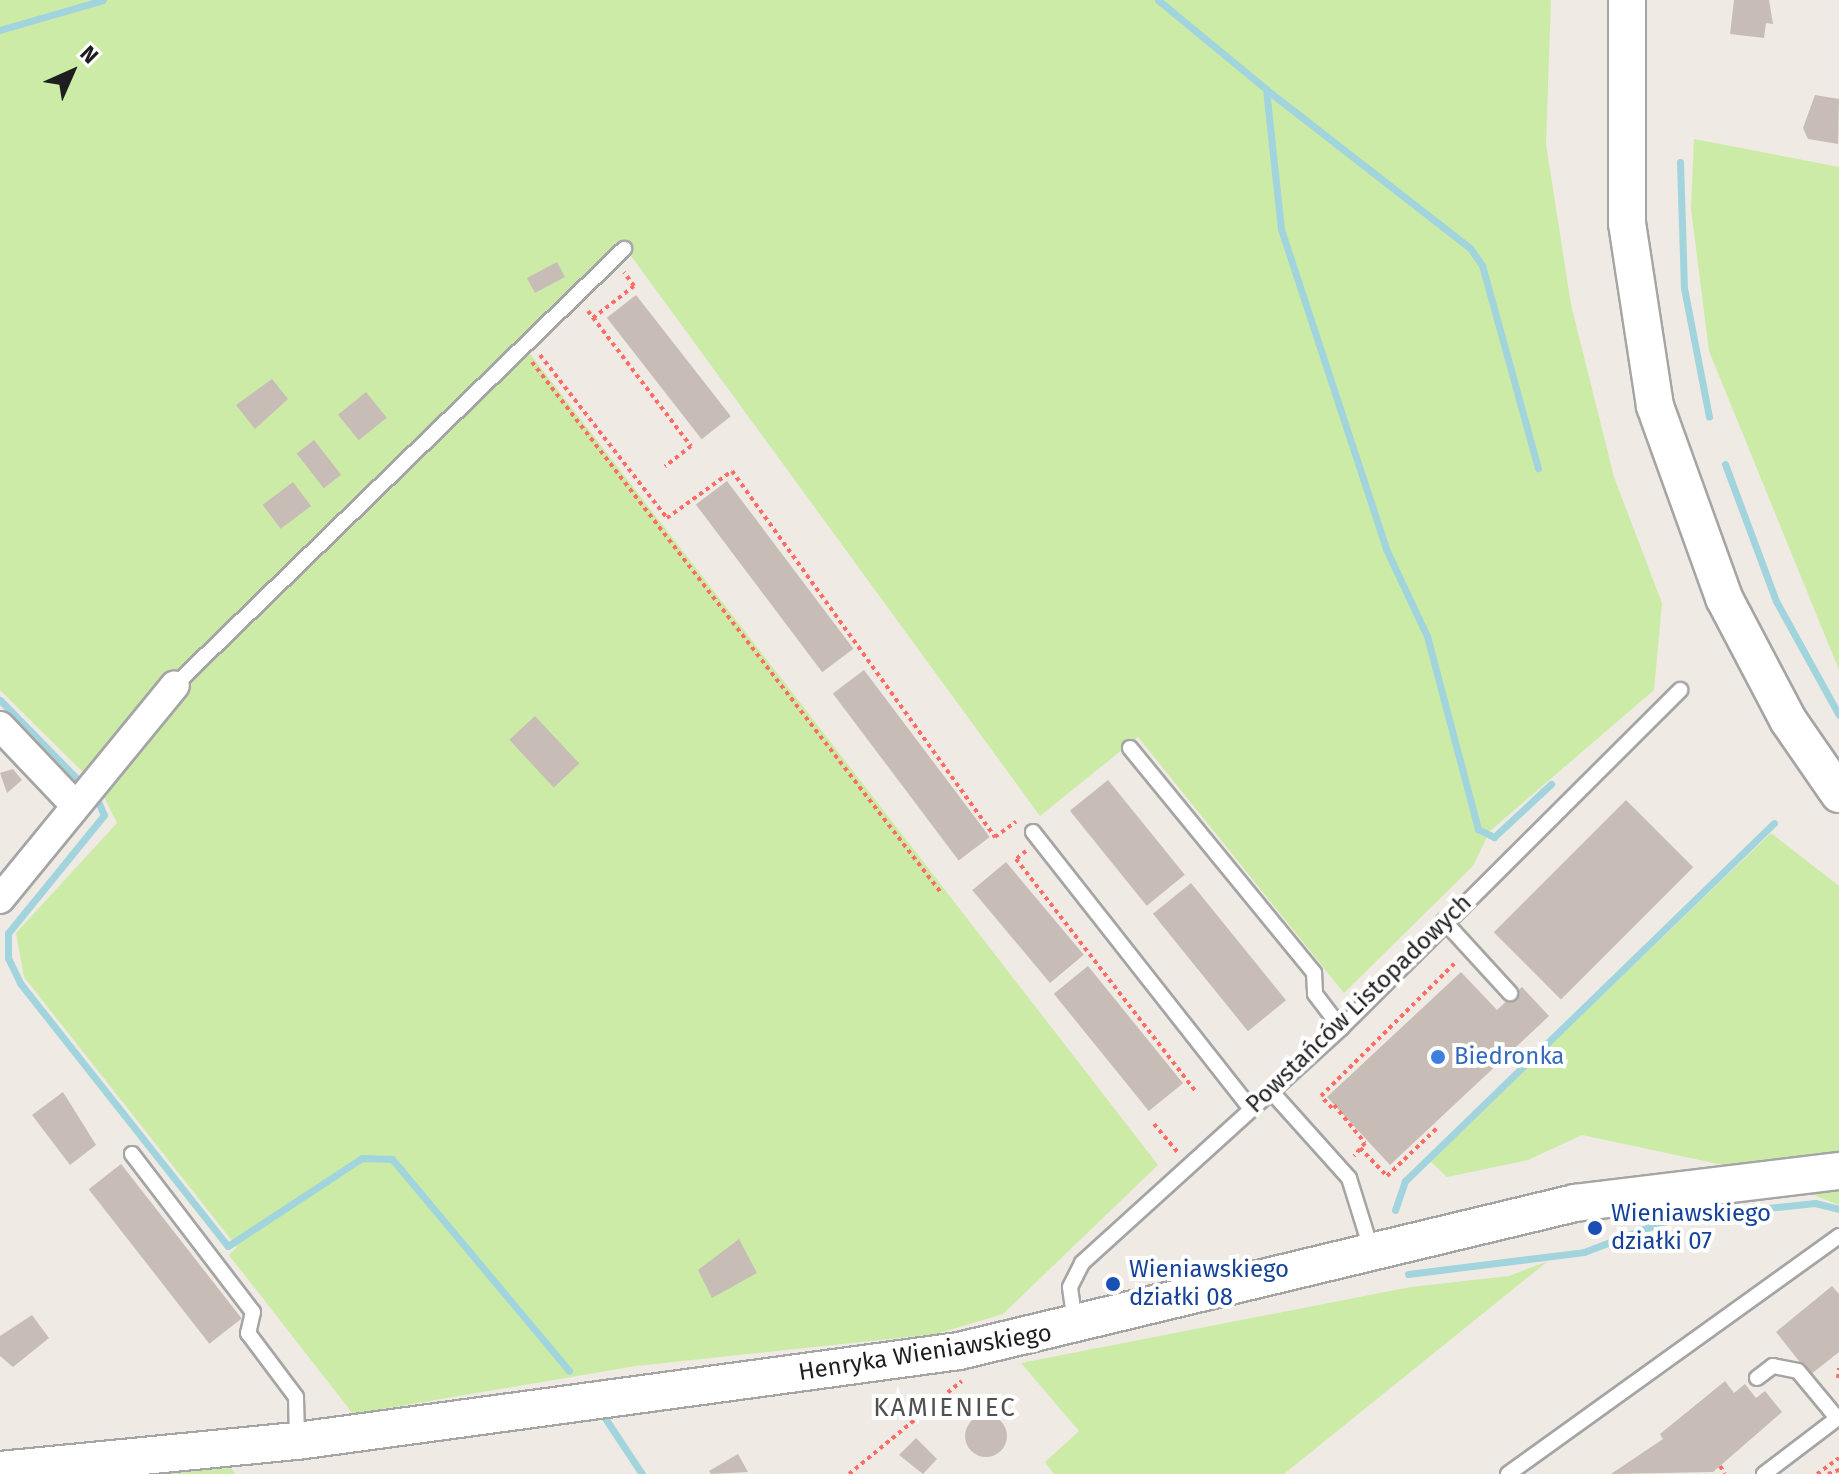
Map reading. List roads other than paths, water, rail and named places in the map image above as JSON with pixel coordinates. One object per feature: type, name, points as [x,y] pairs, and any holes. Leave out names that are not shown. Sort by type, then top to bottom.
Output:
[{"type":"street","points":[[1627,0],[1627,223],[1655,406],[1724,598],[1788,720],[1839,794]]},
{"type":"street","points":[[0,899],[73,803],[175,685]]},
{"type":"street","points":[[0,726],[73,803]]},
{"type":"street","name":"Henryka Wieniawskiego","points":[[0,1470],[83,1468],[959,1351],[1077,1328],[1575,1203],[1839,1171]]},
{"type":"lane","points":[[175,685],[522,341],[618,254]]},
{"type":"lane","name":"Powstańców Listopadowych","points":[[1077,1328],[1070,1287],[1082,1263],[1341,1028],[1444,921],[1680,690]]},
{"type":"lane","points":[[1130,748],[1314,973],[1315,994],[1341,1028]]},
{"type":"lane","points":[[1036,836],[1250,1108]]},
{"type":"lane","points":[[1444,921],[1510,993]]},
{"type":"lane","points":[[1270,1090],[1349,1178],[1372,1253]]},
{"type":"lane","points":[[132,1154],[253,1312],[248,1333],[296,1397],[297,1441]]},
{"type":"lane","points":[[1508,1474],[1839,1236]]},
{"type":"lane","points":[[1757,1378],[1773,1366],[1798,1371],[1838,1418],[1764,1474]]},
{"type":"waterway","points":[[0,30],[103,0]]},
{"type":"waterway","points":[[1158,0],[1266,89],[1281,229],[1386,549],[1427,636],[1478,829],[1494,837],[1551,784]]},
{"type":"waterway","points":[[1267,90],[1470,248],[1482,265],[1538,468]]},
{"type":"waterway","points":[[1680,162],[1684,288],[1709,417]]},
{"type":"waterway","points":[[1725,464],[1776,601],[1839,715]]},
{"type":"waterway","points":[[0,700],[76,778]]},
{"type":"waterway","points":[[98,801],[104,815],[8,933],[8,958],[20,983],[228,1246],[362,1158],[392,1159],[569,1371]]},
{"type":"waterway","points":[[1395,1210],[1405,1181],[1774,823]]},
{"type":"waterway","points":[[1408,1274],[1584,1252],[1673,1218],[1815,1203],[1839,1209]]},
{"type":"waterway","points":[[599,1409],[642,1474]]},
{"type":"place","name":"Biedronka","points":[[1438,1057]]},
{"type":"place","name":"Wieniawskiego działki 07","points":[[1595,1228]]},
{"type":"place","name":"Wieniawskiego działki 08","points":[[1113,1284]]},
{"type":"district","name":"KAMIENIEC","points":[[945,1408]]}]
